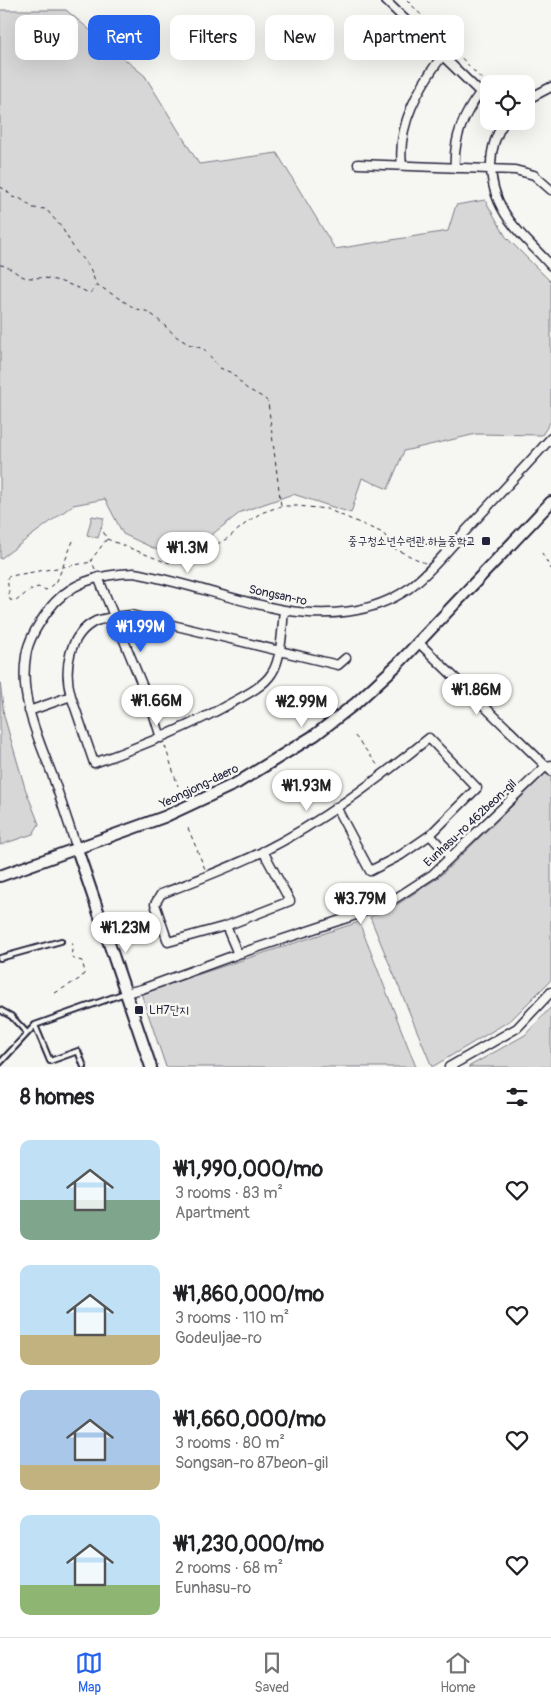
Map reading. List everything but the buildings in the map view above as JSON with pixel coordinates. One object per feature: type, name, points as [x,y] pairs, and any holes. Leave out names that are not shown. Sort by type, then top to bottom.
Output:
[{"type":"street","points":[[385,0],[400,15]]},
{"type":"street","points":[[402,165],[402,142],[411,107],[418,91],[439,60]]},
{"type":"street","points":[[446,60],[480,93],[466,113],[460,129],[456,144],[455,168]]},
{"type":"street","points":[[535,95],[551,87]]},
{"type":"street","points":[[500,130],[492,152],[490,169],[497,198],[513,226],[551,266]]},
{"type":"street","points":[[358,164],[525,172],[534,175],[551,190]]},
{"type":"street","name":"Songsan-ro","points":[[77,849],[29,710],[25,689],[26,656],[29,644],[50,608],[68,591],[97,574],[134,573],[284,610],[316,614],[347,613],[388,600],[408,588],[433,566],[551,438]]},
{"type":"street","name":"Yeongjong-daero","points":[[0,876],[164,817],[237,784],[315,735],[356,703],[418,642],[551,502]]},
{"type":"street","points":[[97,574],[152,709],[162,740]]},
{"type":"street","points":[[284,610],[279,651],[274,672],[266,681],[217,712],[162,740],[94,763],[70,696],[67,681],[72,648],[81,631],[97,621],[131,614],[279,651],[338,665],[346,658]]},
{"type":"street","points":[[418,642],[549,768]]},
{"type":"street","points":[[29,710],[70,696]]},
{"type":"street","points":[[263,851],[290,901],[226,926],[168,942],[155,904],[160,894],[208,876],[263,851],[336,807],[385,774],[429,738],[477,788],[430,835],[401,855],[370,871],[336,807]]},
{"type":"street","name":"Eunhasu-ro 462beon-gil","points":[[126,993],[356,915],[396,898],[433,874],[549,768]]},
{"type":"street","points":[[430,835],[450,857]]},
{"type":"street","points":[[77,849],[151,1067]]},
{"type":"street","points":[[226,926],[238,954]]},
{"type":"street","points":[[449,1067],[517,1028],[551,992]]},
{"type":"lane","points":[[0,958],[61,941]]},
{"type":"lane","points":[[1,1061],[36,1025],[126,993]]},
{"type":"lane","points":[[0,1010],[11,1016],[28,1034]]},
{"type":"lane","points":[[36,1025],[50,1061],[78,1051],[84,1067]]},
{"type":"path","points":[[407,0],[480,77]]},
{"type":"path","points":[[0,187],[6,190],[12,197],[20,199],[34,208],[46,209],[90,268],[96,284],[136,309],[146,311],[154,316],[177,337],[188,344],[204,349],[220,368],[232,373],[246,388],[268,402],[281,506]]},
{"type":"path","points":[[0,265],[5,265],[16,273],[30,279],[42,278],[68,283],[89,293],[92,292],[96,284]]},
{"type":"path","points":[[102,526],[107,539],[165,562],[188,563],[228,538],[261,513],[281,506],[327,509],[383,533],[395,549],[428,564]]},
{"type":"path","points":[[97,574],[91,560],[107,539]]},
{"type":"path","points":[[73,541],[63,567],[57,582],[46,590],[38,587],[30,590],[16,601],[10,600],[7,578],[10,576],[63,567],[92,562]]},
{"type":"path","points":[[542,553],[551,569]]},
{"type":"path","points":[[355,736],[385,774]]},
{"type":"path","points":[[162,740],[178,786]]},
{"type":"path","points":[[188,828],[208,876]]},
{"type":"path","points":[[55,993],[81,978],[85,972],[82,961],[71,956],[73,945],[71,942],[61,941]]},
{"type":"shaded area","points":[[0,10],[66,10],[72,15],[15,15],[15,60],[78,60],[78,20],[88,28],[88,60],[126,60],[145,76],[199,164],[277,153],[335,249],[448,231],[456,205],[485,200],[506,237],[551,282],[551,421],[542,435],[476,434],[404,451],[388,489],[362,478],[351,513],[293,494],[241,512],[179,560],[123,534],[105,499],[73,505],[0,559]]},
{"type":"shaded area","points":[[92,516],[104,518],[98,538],[87,535]]},
{"type":"shaded area","points":[[0,682],[4,716],[25,788],[39,824],[33,834],[0,845]]},
{"type":"shaded area","points":[[546,773],[551,777],[551,980],[511,1020],[432,1067],[370,917],[398,904],[439,877]]},
{"type":"shaded area","points":[[359,922],[416,1067],[166,1067],[141,993]]},
{"type":"shaded area","points":[[551,1007],[551,1067],[468,1067],[525,1035]]},
{"type":"place","name":"중구청소년수련관.하늘중학교","points":[[486,541]]},
{"type":"place","name":"LH7단지","points":[[139,1010]]}]
